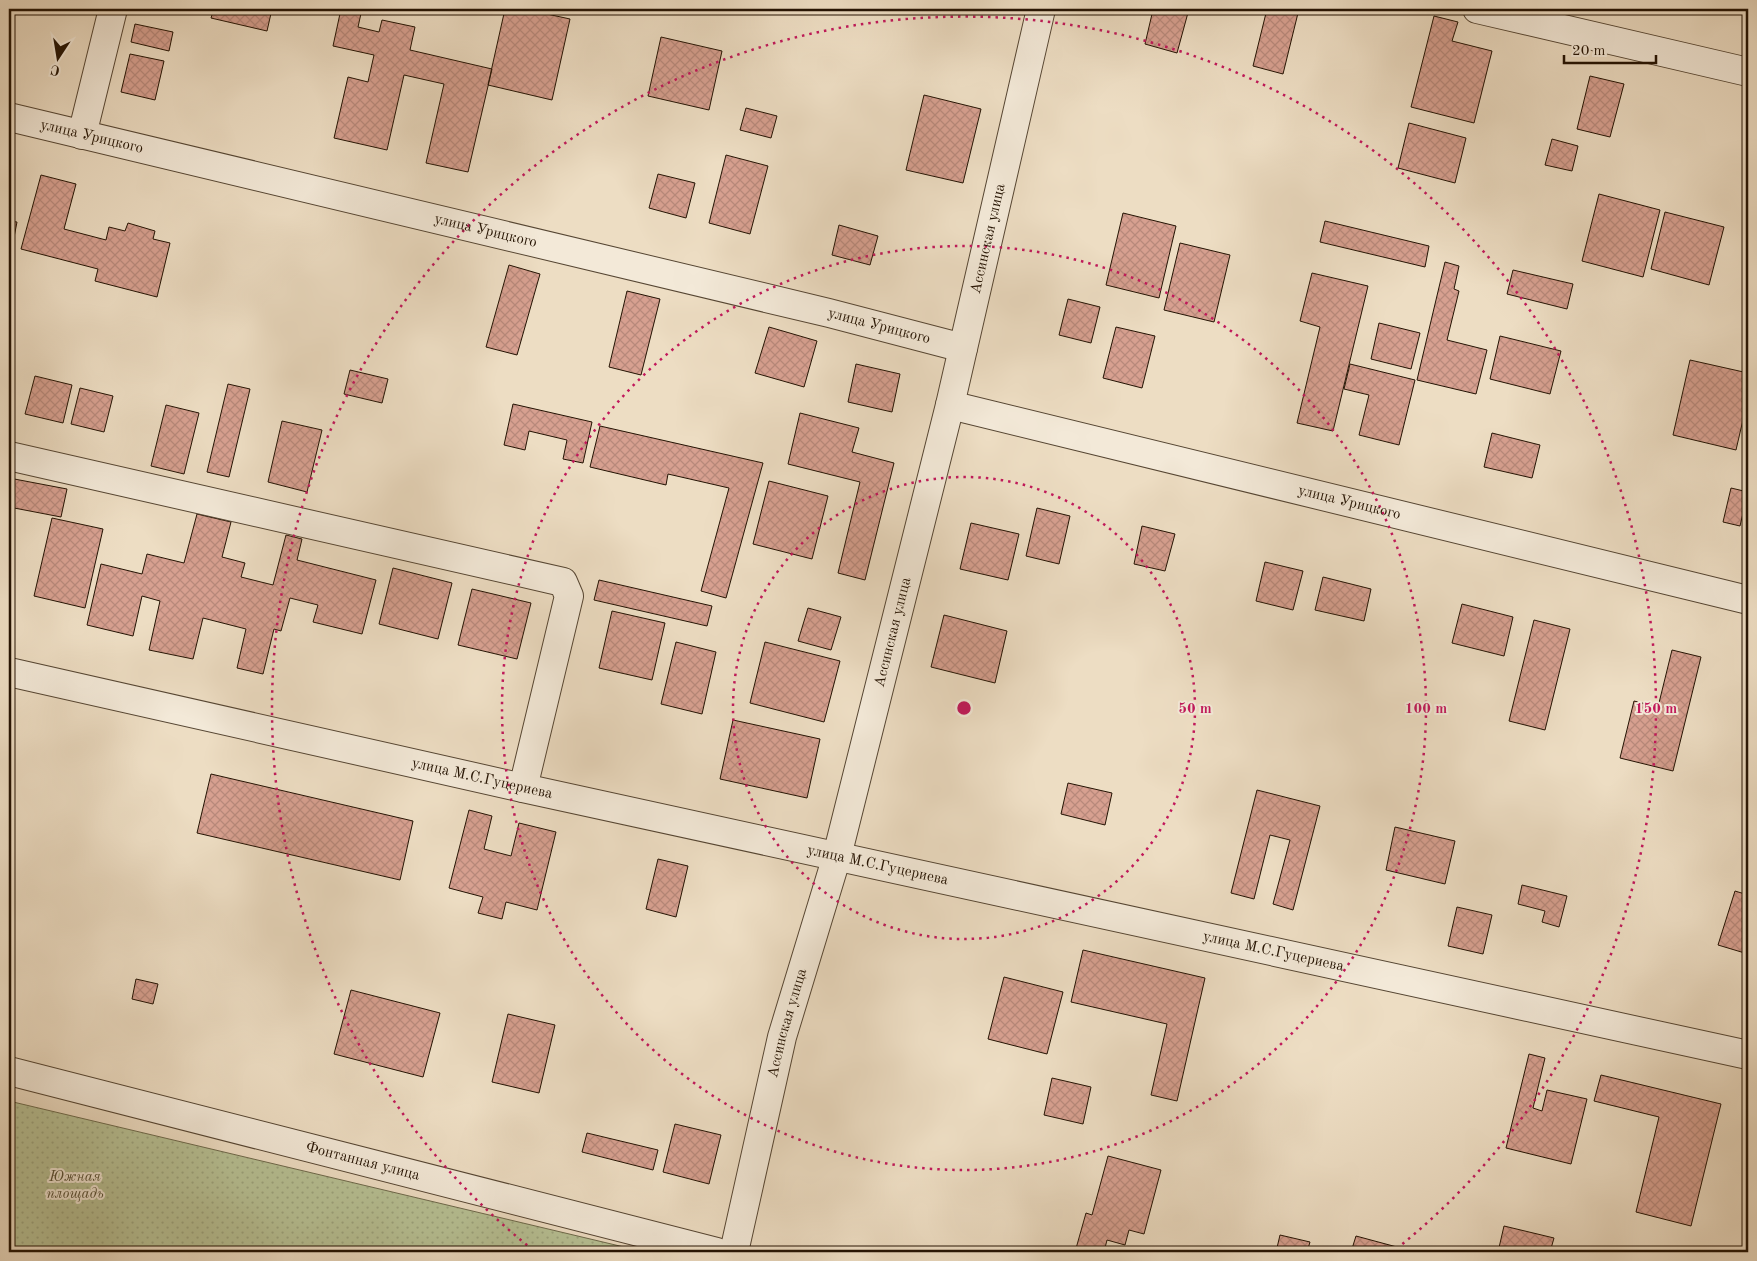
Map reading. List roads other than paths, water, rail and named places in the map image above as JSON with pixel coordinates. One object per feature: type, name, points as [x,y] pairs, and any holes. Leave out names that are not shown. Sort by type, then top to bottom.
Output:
[{"type":"street","points":[[82,135],[113,9]]},
{"type":"street","name":"Ассинская улица","points":[[734,1252],[782,1037],[837,856],[950,405],[1041,9]]},
{"type":"street","points":[[1477,9],[1748,72]]},
{"type":"street","name":"улица Урицкого","points":[[9,117],[820,311],[963,348]]},
{"type":"street","name":"улица Урицкого","points":[[950,405],[1748,600]]},
{"type":"street","points":[[9,456],[563,582],[569,596],[523,788]]},
{"type":"street","name":"улица М.С.Гуцериева","points":[[9,672],[523,788],[1748,1055]]},
{"type":"street","name":"Фонтанная улица","points":[[9,1071],[717,1252]]},
{"type":"park label","name":"Южная площадь","points":[[75,1186]]}]
